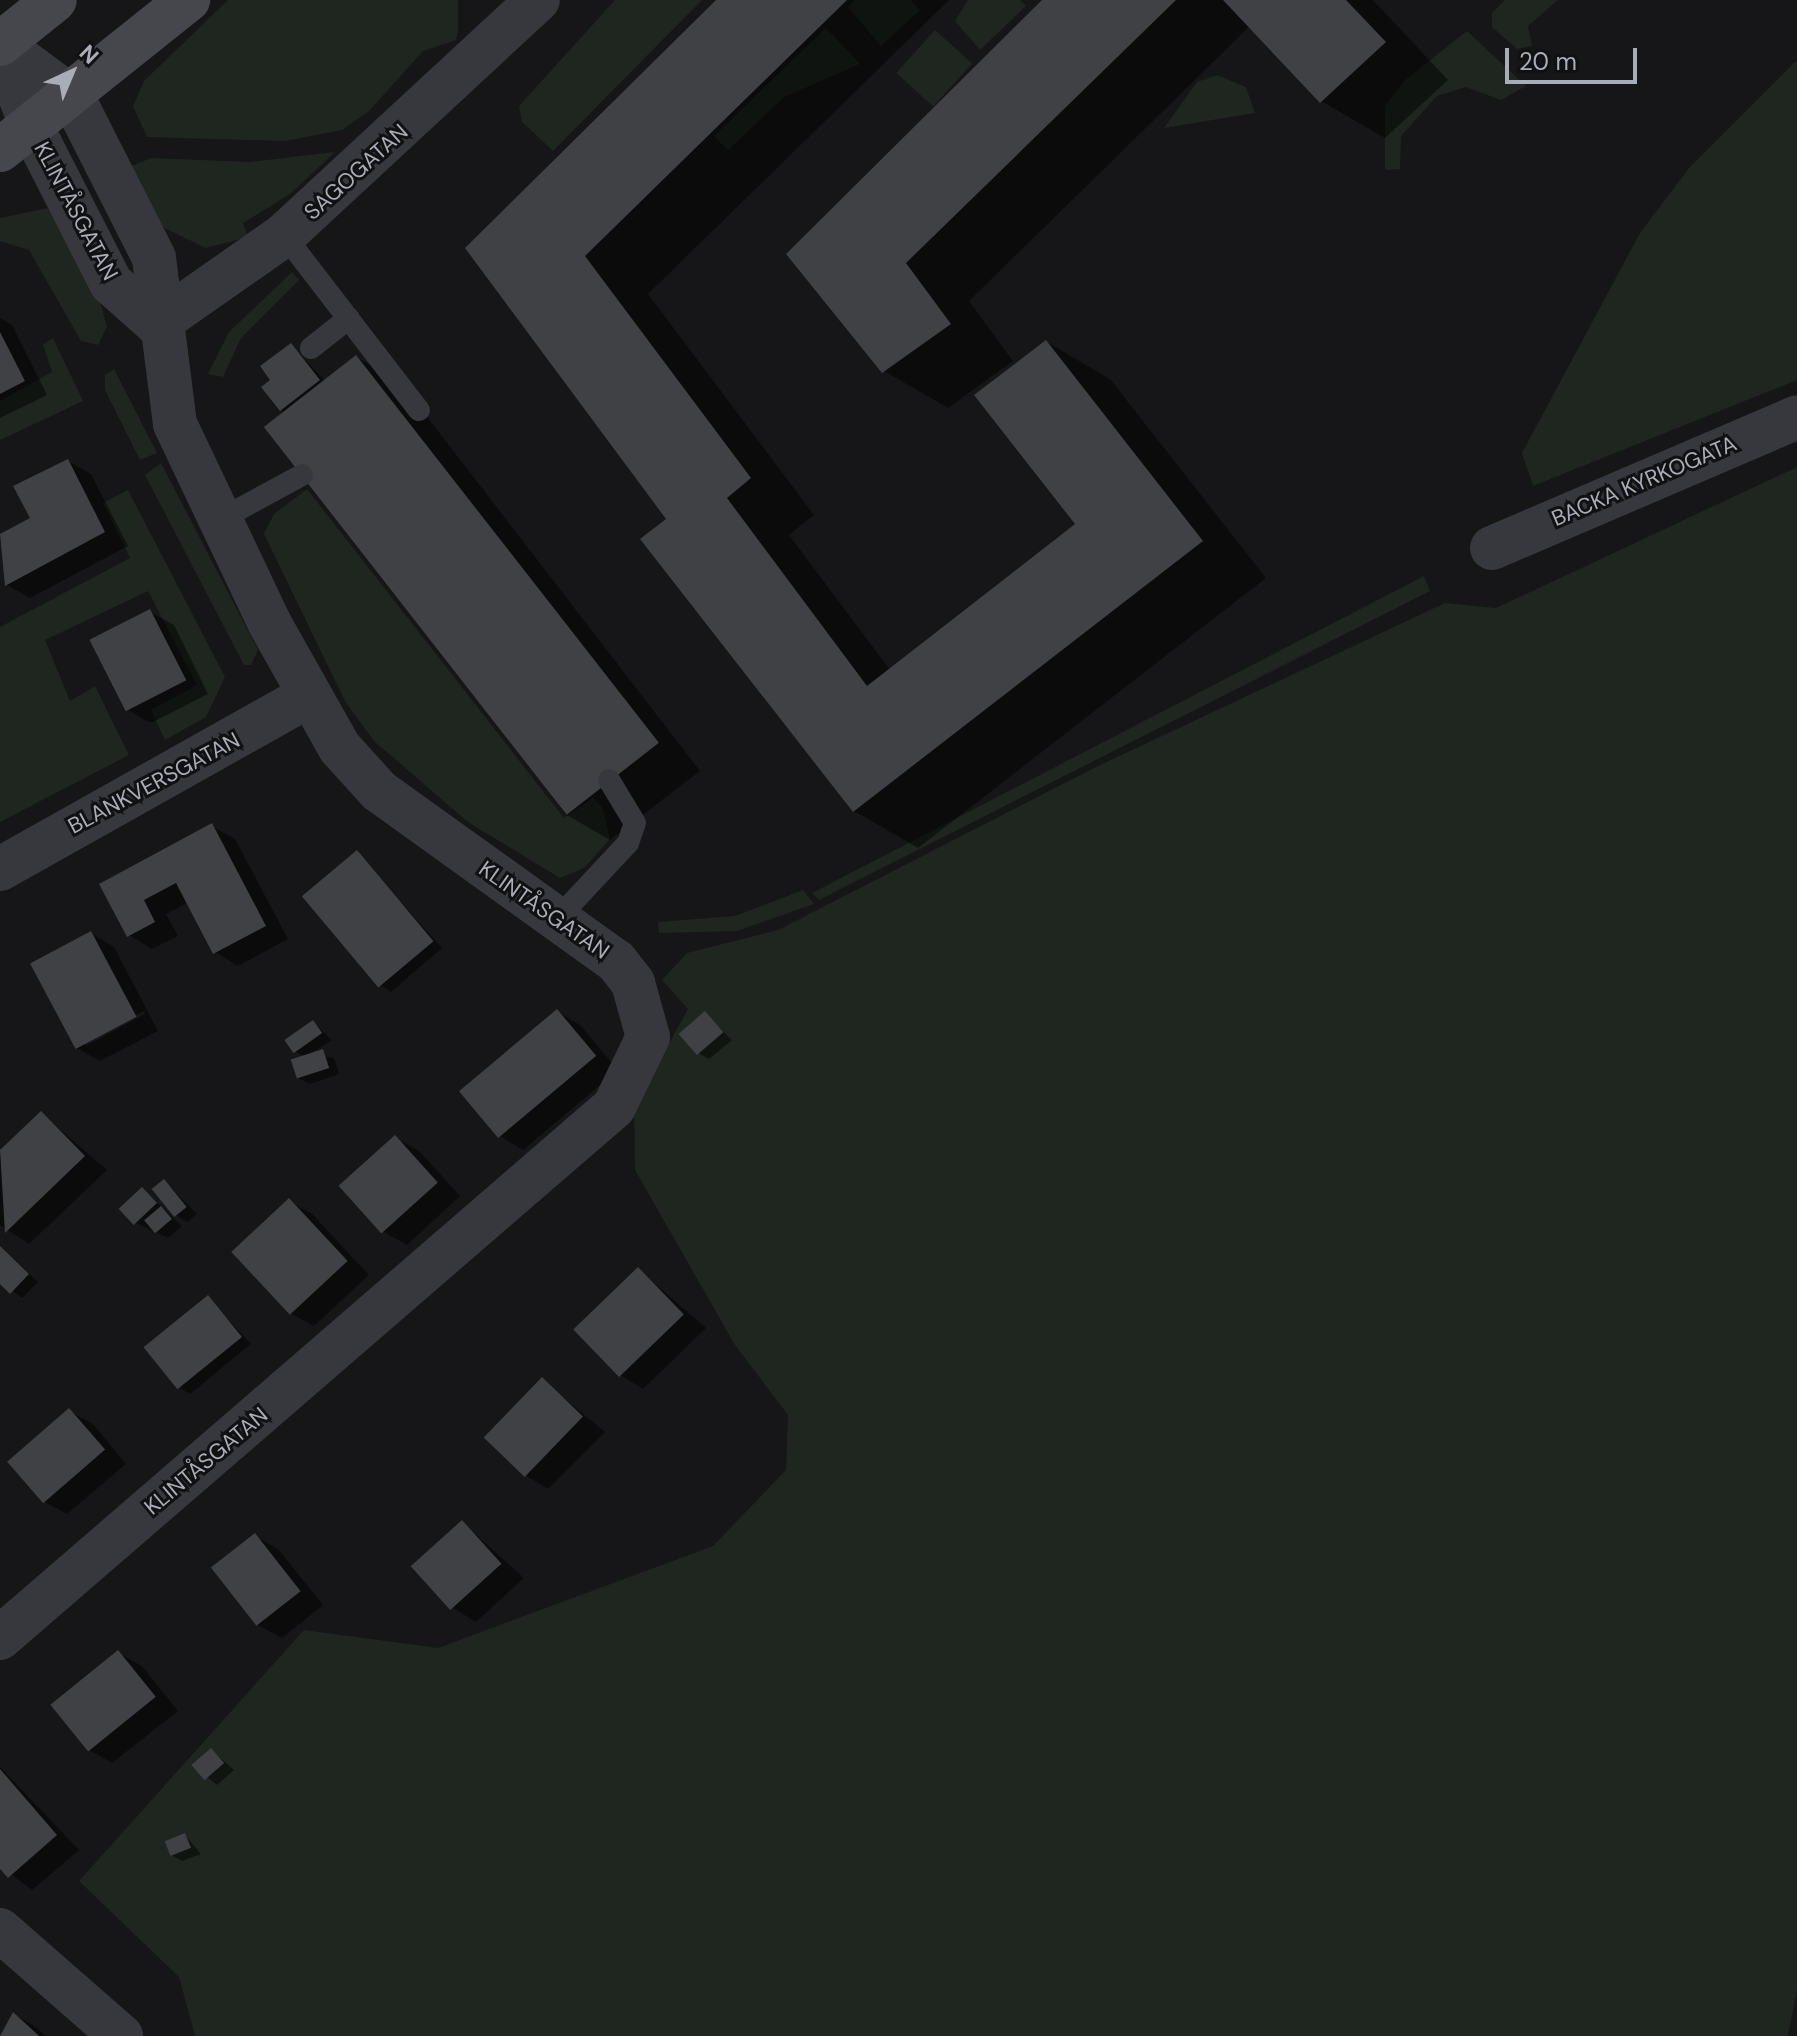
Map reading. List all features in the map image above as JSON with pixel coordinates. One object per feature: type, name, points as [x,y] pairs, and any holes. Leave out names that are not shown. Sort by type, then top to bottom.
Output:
[{"type":"street","points":[[0,44],[55,0]]},
{"type":"street","points":[[16,140],[73,98],[188,0]]},
{"type":"street","name":"SAGOGATAN","points":[[157,324],[284,235],[538,0]]},
{"type":"street","name":"KLINTÅSGATAN","points":[[0,1638],[614,1107],[641,1063],[647,1017],[616,961],[379,791],[308,696],[175,424],[157,324],[154,258],[73,98],[0,44],[16,140],[111,283],[157,324]]},
{"type":"street","name":"BACKA KYRKOGATA","points":[[1492,548],[1797,417]]},
{"type":"street","name":"BLANKVERSGATAN","points":[[0,869],[308,696]]},
{"type":"street","points":[[0,1930],[121,2036]]},
{"type":"lane","points":[[284,235],[419,410]]},
{"type":"lane","points":[[311,348],[349,318]]},
{"type":"lane","points":[[221,519],[302,475]]},
{"type":"lane","points":[[556,920],[628,843],[635,823],[609,780]]},
{"type":"shaded area","points":[[228,0],[458,0],[458,31],[456,40],[423,51],[369,111],[342,130],[285,141],[147,137],[133,106],[144,81]]},
{"type":"shaded area","points":[[615,0],[702,0],[553,151],[522,122],[519,106]]},
{"type":"shaded area","points":[[855,0],[910,0],[920,10],[881,46],[848,7]]},
{"type":"shaded area","points":[[968,0],[1020,0],[1026,6],[980,50],[955,21]]},
{"type":"shaded area","points":[[1505,0],[1558,0],[1528,26],[1532,46],[1517,49],[1492,27],[1492,13]]},
{"type":"shaded area","points":[[826,28],[860,64],[784,97],[728,150],[714,136]]},
{"type":"shaded area","points":[[935,30],[972,63],[933,107],[896,73]]},
{"type":"shaded area","points":[[1467,31],[1526,86],[1501,100],[1466,87],[1437,96],[1401,136],[1400,169],[1385,170],[1385,106],[1405,80]]},
{"type":"shaded area","points":[[1797,60],[1797,380],[1533,486],[1522,453],[1640,233],[1689,168]]},
{"type":"shaded area","points":[[1217,75],[1246,87],[1255,113],[1164,128],[1197,82]]},
{"type":"shaded area","points":[[335,152],[290,194],[243,223],[248,237],[206,248],[160,226],[127,168],[151,158],[250,162]]},
{"type":"shaded area","points":[[48,208],[97,291],[107,327],[98,345],[81,341],[29,250],[0,241],[0,218]]},
{"type":"shaded area","points":[[292,272],[299,280],[241,338],[223,377],[208,374],[229,332]]},
{"type":"shaded area","points":[[53,338],[83,401],[0,440],[0,401],[52,372],[43,344]]},
{"type":"shaded area","points":[[114,369],[157,453],[140,460],[105,390],[105,375]]},
{"type":"shaded area","points":[[161,463],[258,650],[251,665],[244,665],[145,475]]},
{"type":"shaded area","points":[[1797,467],[1797,1990],[1788,2036],[195,2036],[179,1977],[79,1881],[304,1630],[438,1648],[713,1546],[786,1470],[788,1415],[735,1345],[635,1170],[634,1108],[688,1009],[662,980],[687,953],[778,930],[1096,767],[1445,603],[1496,608]]},
{"type":"shaded area","points":[[307,489],[564,818],[593,798],[602,807],[610,839],[584,868],[560,878],[468,822],[374,741],[346,703],[264,534],[274,514]]},
{"type":"shaded area","points":[[128,490],[225,677],[206,717],[165,740],[151,710],[197,685],[148,591],[45,640],[70,701],[95,686],[129,755],[0,822],[0,627],[130,558],[103,503]]},
{"type":"shaded area","points":[[1424,576],[1430,591],[819,900],[812,893]]},
{"type":"shaded area","points":[[803,890],[814,904],[737,931],[659,933],[658,922],[735,916]]},
{"type":"building","points":[[716,0],[847,0],[585,256],[751,478],[727,498],[867,686],[1075,524],[974,395],[1046,340],[1203,541],[853,812],[640,539],[666,519],[465,248]]},
{"type":"building","points":[[1042,0],[1176,0],[906,263],[951,324],[882,373],[786,254]]},
{"type":"building","points":[[1223,0],[1346,0],[1386,42],[1320,103]]},
{"type":"building","points":[[0,332],[25,381],[0,394]]},
{"type":"building","points":[[291,343],[320,380],[280,411],[261,387],[270,380],[260,366]]},
{"type":"building","points":[[356,355],[659,743],[567,815],[264,427]]},
{"type":"building","points":[[68,459],[105,532],[5,586],[0,534],[30,518],[13,486]]},
{"type":"building","points":[[150,609],[186,680],[126,711],[89,640]]},
{"type":"building","points":[[212,823],[266,926],[213,954],[176,883],[144,900],[155,922],[127,937],[99,884]]},
{"type":"building","points":[[357,850],[433,941],[378,987],[302,896]]},
{"type":"building","points":[[91,931],[137,1017],[76,1049],[30,963]]},
{"type":"building","points":[[557,1009],[596,1056],[498,1138],[459,1091]]},
{"type":"building","points":[[705,1011],[723,1032],[697,1055],[679,1034]]},
{"type":"building","points":[[313,1020],[322,1033],[294,1053],[284,1040]]},
{"type":"building","points":[[323,1049],[329,1068],[297,1079],[291,1060]]},
{"type":"building","points":[[41,1111],[85,1156],[5,1233],[0,1150]]},
{"type":"building","points":[[395,1135],[438,1183],[381,1233],[339,1186]]},
{"type":"building","points":[[164,1179],[187,1207],[174,1217],[152,1189]]},
{"type":"building","points":[[142,1187],[157,1203],[134,1225],[119,1209]]},
{"type":"building","points":[[289,1198],[348,1261],[290,1315],[231,1252]]},
{"type":"building","points":[[161,1206],[172,1219],[155,1233],[144,1220]]},
{"type":"building","points":[[0,1246],[29,1274],[10,1294],[0,1284]]},
{"type":"building","points":[[638,1267],[684,1314],[619,1377],[573,1330]]},
{"type":"building","points":[[208,1295],[242,1337],[177,1389],[143,1347]]},
{"type":"building","points":[[542,1377],[583,1417],[525,1477],[484,1437]]},
{"type":"building","points":[[69,1408],[105,1450],[43,1503],[7,1462]]},
{"type":"building","points":[[462,1520],[501,1564],[450,1610],[411,1566]]},
{"type":"building","points":[[255,1533],[301,1591],[256,1626],[211,1567]]},
{"type":"building","points":[[118,1650],[156,1697],[88,1751],[50,1705]]},
{"type":"building","points":[[211,1748],[224,1763],[204,1780],[191,1765]]},
{"type":"building","points":[[0,1769],[57,1835],[8,1878],[0,1869]]},
{"type":"building","points":[[185,1833],[191,1848],[171,1856],[165,1841]]},
{"type":"building","points":[[13,2012],[39,2036],[0,2036]]}]
